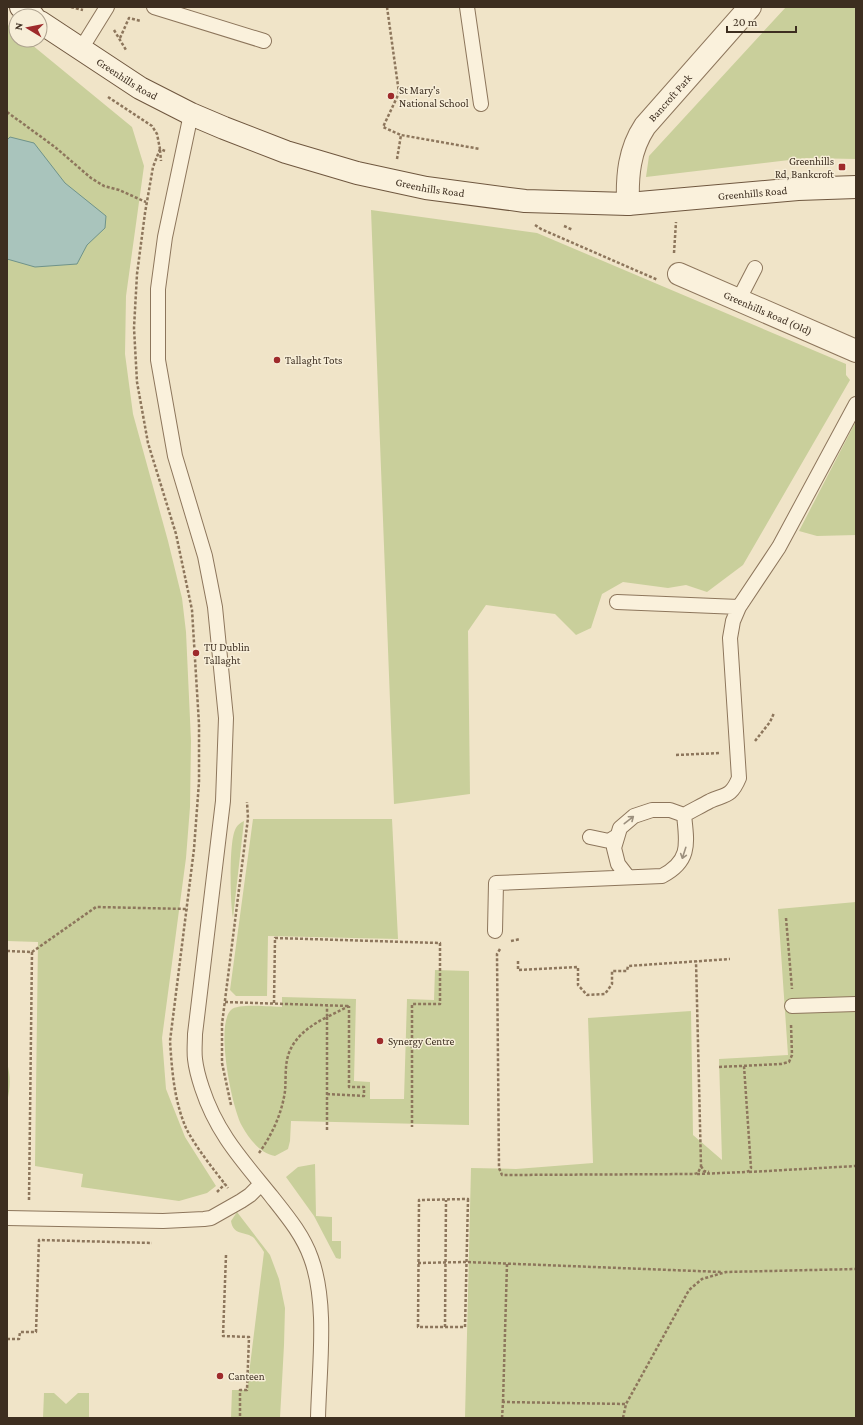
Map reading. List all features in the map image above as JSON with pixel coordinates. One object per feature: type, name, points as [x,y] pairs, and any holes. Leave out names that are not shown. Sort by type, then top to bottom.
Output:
[{"type":"main road","name":"Bancroft Park","points":[[628,204],[628,172],[637,137],[750,7]]},
{"type":"main road","name":"Greenhills Road","points":[[48,27],[140,88],[191,114],[286,152],[357,173],[426,188],[525,201],[628,204],[798,189],[856,187]]},
{"type":"main road","name":"Greenhills Road (Old)","points":[[672,279],[739,300],[856,351]]},
{"type":"lane","points":[[81,49],[107,7]]},
{"type":"lane","points":[[154,7],[264,41]]},
{"type":"lane","points":[[467,7],[481,104]]},
{"type":"lane","points":[[191,114],[165,237],[158,289],[158,360],[175,456],[205,556],[215,607],[226,718],[223,801],[195,1034],[195,1059],[207,1104],[215,1122],[243,1163],[298,1231],[311,1257],[317,1278],[320,1302],[321,1334],[318,1418]]},
{"type":"lane","points":[[739,300],[755,268]]},
{"type":"lane","points":[[628,877],[618,864],[614,848],[620,828],[634,816],[652,810],[670,810],[684,815],[712,800],[724,797],[733,790],[739,778],[730,638],[733,621],[739,607],[778,547],[856,404]]},
{"type":"lane","points":[[617,602],[739,607]]},
{"type":"lane","points":[[495,932],[496,883],[662,876],[672,871],[681,862],[686,850],[684,815]]},
{"type":"lane","points":[[590,837],[609,842],[617,836]]},
{"type":"lane","points":[[792,1006],[856,1004]]},
{"type":"lane","points":[[7,1218],[163,1221],[204,1219],[211,1218],[241,1201],[250,1195],[261,1184]]},
{"type":"path","points":[[71,7],[79,8],[86,12]]},
{"type":"path","points":[[387,7],[400,93],[383,127],[401,135],[480,149]]},
{"type":"path","points":[[113,28],[126,51]]},
{"type":"path","points":[[128,111],[152,126],[157,134],[161,168]]},
{"type":"path","points":[[7,112],[55,147],[91,178],[104,186],[119,190],[146,202]]},
{"type":"path","points":[[401,135],[397,159],[403,161]]},
{"type":"path","points":[[160,150],[167,151]]},
{"type":"path","points":[[160,150],[153,167],[146,202],[137,274],[134,328],[137,382],[148,443],[176,534],[192,610],[199,724],[199,782],[196,827],[170,1041],[172,1072],[177,1100],[187,1128],[207,1160],[229,1189]]},
{"type":"path","points":[[534,224],[541,229],[672,279],[680,257],[674,254],[676,218]]},
{"type":"path","points":[[562,225],[573,230]]},
{"type":"path","points":[[751,745],[762,734],[774,713]]},
{"type":"path","points":[[676,755],[721,753]]},
{"type":"path","points":[[231,1106],[222,1063],[222,1024],[248,818],[247,802]]},
{"type":"path","points":[[7,951],[32,952],[96,907],[187,909],[210,912]]},
{"type":"path","points":[[274,1003],[275,938],[440,943],[440,1004],[412,1004],[412,1127]]},
{"type":"path","points":[[506,943],[520,939]]},
{"type":"path","points":[[501,946],[497,954],[499,1168],[502,1175],[714,1174],[856,1166]]},
{"type":"path","points":[[29,1203],[32,952]]},
{"type":"path","points":[[518,961],[518,970],[578,967],[578,985],[588,995],[605,994],[612,984],[612,971],[627,971],[628,966],[730,959]]},
{"type":"path","points":[[694,1174],[700,1170],[701,1166],[696,961]]},
{"type":"path","points":[[225,1002],[349,1006]]},
{"type":"path","points":[[327,1006],[327,1130]]},
{"type":"path","points":[[258,1154],[269,1139],[280,1108],[284,1092],[286,1061],[289,1050],[304,1031],[349,1006]]},
{"type":"path","points":[[327,1094],[364,1096],[364,1087],[349,1086],[349,1006]]},
{"type":"path","points":[[744,1066],[751,1168],[746,1172]]},
{"type":"path","points":[[254,1151],[263,1159]]},
{"type":"path","points":[[701,1166],[704,1171],[714,1174]]},
{"type":"path","points":[[468,1199],[465,1327],[418,1327],[420,1200],[446,1200],[468,1199]]},
{"type":"path","points":[[444,1327],[446,1200]]},
{"type":"path","points":[[7,1339],[19,1339],[20,1332],[36,1332],[38,1240],[152,1243]]},
{"type":"path","points":[[226,1256],[223,1336],[250,1337],[247,1390],[240,1390],[240,1418]]},
{"type":"path","points":[[418,1263],[466,1262],[726,1272],[856,1269]]},
{"type":"path","points":[[502,1418],[507,1264]]},
{"type":"path","points":[[623,1418],[626,1404],[689,1290],[702,1279],[726,1272]]},
{"type":"path","points":[[503,1402],[626,1404]]},
{"type":"green space","points":[[786,7],[856,7],[856,159],[806,158],[646,177],[649,156]]},
{"type":"green space","points":[[7,24],[8,48],[36,48],[132,127],[144,166],[126,296],[125,354],[133,414],[182,598],[186,632],[191,741],[190,807],[186,858],[162,1038],[166,1089],[185,1137],[216,1186],[207,1193],[179,1201],[81,1187],[83,1174],[35,1166],[38,942],[7,941]]},
{"type":"green space","points":[[371,210],[537,233],[846,364],[846,375],[850,380],[743,565],[707,592],[686,585],[668,588],[623,582],[602,594],[591,628],[576,635],[555,614],[486,605],[468,631],[470,794],[394,804]]},
{"type":"green space","points":[[856,421],[856,535],[817,536],[799,531]]},
{"type":"green space","points":[[253,819],[392,819],[398,939],[268,936],[267,996],[236,996],[230,990]]},
{"type":"green space","points":[[244,821],[233,918],[231,860],[233,837],[236,828]]},
{"type":"green space","points":[[856,902],[856,1418],[465,1418],[471,1168],[516,1169],[593,1163],[588,1018],[691,1011],[693,1135],[722,1160],[719,1059],[788,1055],[778,909]]},
{"type":"green space","points":[[435,970],[469,971],[469,1125],[291,1121],[288,1149],[275,1156],[264,1152],[256,1145],[242,1126],[230,1085],[225,1049],[225,1032],[226,1019],[231,1010],[247,1006],[282,1007],[282,997],[356,999],[354,1081],[370,1082],[370,1099],[404,1099],[407,999],[434,1000]]},
{"type":"green space","points":[[7,1063],[10,1083],[7,1102]]},
{"type":"green space","points":[[315,1164],[316,1216],[332,1217],[332,1241],[341,1241],[340,1259],[336,1258],[314,1216],[286,1177],[298,1167]]},
{"type":"green space","points":[[237,1212],[270,1255],[279,1279],[285,1308],[280,1418],[231,1418],[232,1390],[247,1390],[264,1252],[254,1238],[234,1229],[231,1221]]},
{"type":"green space","points":[[44,1393],[54,1393],[66,1404],[78,1393],[89,1393],[89,1418],[43,1418]]},
{"type":"water","points":[[10,137],[34,143],[65,183],[106,216],[105,228],[87,245],[77,264],[35,267],[7,259],[7,140]]},
{"type":"place","name":"St Mary's National School","points":[[391,96]]},
{"type":"place","name":"Greenhills Rd, Bankcroft","points":[[842,167]]},
{"type":"place","name":"Tallaght Tots","points":[[277,360]]},
{"type":"place","name":"TU Dublin Tallaght","points":[[196,653]]},
{"type":"place","name":"Synergy Centre","points":[[380,1041]]},
{"type":"place","name":"Canteen","points":[[220,1376]]}]
